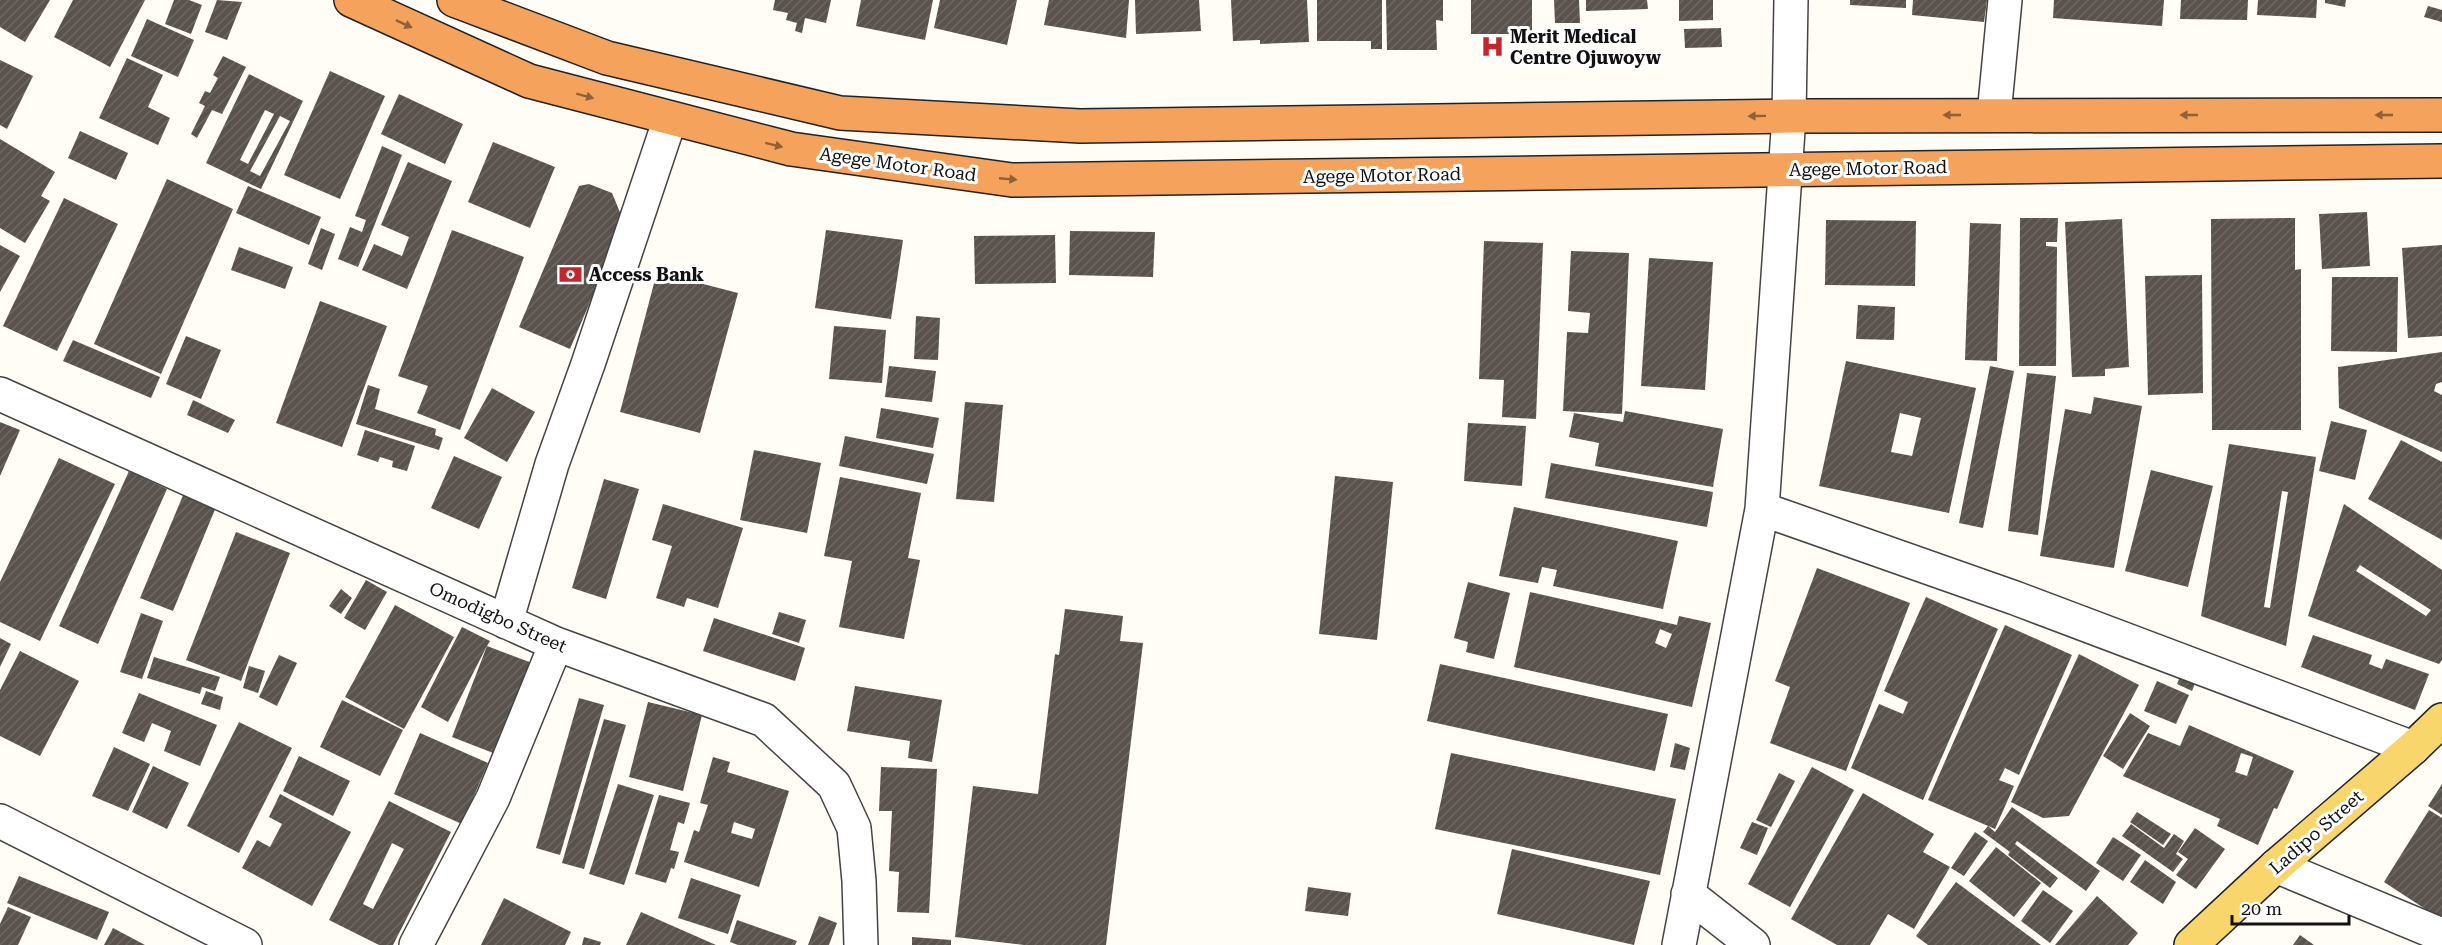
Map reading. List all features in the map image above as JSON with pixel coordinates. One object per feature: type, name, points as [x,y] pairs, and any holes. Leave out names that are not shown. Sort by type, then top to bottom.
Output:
[{"type":"highway","name":"Agege Motor Road","points":[[351,0],[529,81],[791,149],[1012,180],[2442,161]]},
{"type":"highway","points":[[454,0],[607,58],[840,112],[1080,126],[1789,116],[2442,115]]},
{"type":"main road","name":"Ladipo Street","points":[[2192,945],[2276,866],[2413,748],[2442,720]]},
{"type":"street","points":[[1679,945],[1762,510],[1786,169],[1791,0]]},
{"type":"street","points":[[1994,115],[2005,0]]},
{"type":"street","points":[[506,622],[552,464],[670,119]]},
{"type":"street","name":"Omodigbo Street","points":[[0,394],[556,644],[764,720],[834,785],[855,828],[861,945]]},
{"type":"street","points":[[1762,510],[2015,598],[2413,748]]},
{"type":"street","points":[[416,945],[493,798],[556,644]]},
{"type":"street","points":[[0,821],[245,945]]},
{"type":"street","points":[[2276,866],[2442,935]]},
{"type":"street","points":[[1688,894],[1753,945]]},
{"type":"building","points":[[0,0],[50,0],[25,42],[0,27]]},
{"type":"building","points":[[73,0],[145,0],[110,67],[54,37]]},
{"type":"building","points":[[174,0],[189,0],[202,5],[191,34],[165,24]]},
{"type":"building","points":[[217,0],[242,2],[227,40],[205,32]]},
{"type":"building","points":[[775,0],[831,0],[826,23],[805,18],[802,33],[795,31],[797,23],[786,20],[788,13],[773,10]]},
{"type":"building","points":[[861,0],[933,0],[925,40],[856,26]]},
{"type":"building","points":[[940,0],[1017,0],[1007,45],[934,28]]},
{"type":"building","points":[[1049,0],[1129,0],[1126,38],[1044,25]]},
{"type":"building","points":[[1135,0],[1199,0],[1201,31],[1136,34]]},
{"type":"building","points":[[1231,0],[1307,0],[1309,42],[1260,44],[1260,40],[1233,41]]},
{"type":"building","points":[[1317,0],[1382,0],[1382,49],[1371,49],[1371,41],[1317,41]]},
{"type":"building","points":[[1386,0],[1443,0],[1443,21],[1436,20],[1437,50],[1387,50]]},
{"type":"building","points":[[1471,0],[1532,0],[1532,34],[1471,34]]},
{"type":"building","points":[[1554,0],[1579,0],[1580,23],[1555,23]]},
{"type":"building","points":[[1586,0],[1647,0],[1648,9],[1586,11]]},
{"type":"building","points":[[1679,0],[1713,0],[1713,20],[1679,21]]},
{"type":"building","points":[[1850,0],[1906,0],[1906,8],[1850,5]]},
{"type":"building","points":[[1913,0],[1987,0],[1984,22],[1912,15]]},
{"type":"building","points":[[2054,0],[2164,0],[2162,26],[2053,18]]},
{"type":"building","points":[[2181,0],[2248,0],[2247,20],[2180,19]]},
{"type":"building","points":[[2258,0],[2317,0],[2316,18],[2257,15]]},
{"type":"building","points":[[2325,0],[2346,0],[2345,7],[2325,3]]},
{"type":"building","points":[[2428,6],[2442,10],[2442,22],[2424,17]]},
{"type":"building","points":[[147,19],[194,40],[178,77],[131,56]]},
{"type":"building","points":[[1721,28],[1722,47],[1685,48],[1684,29]]},
{"type":"building","points":[[223,56],[246,67],[222,114],[212,110],[197,138],[191,134],[205,106],[199,103],[205,91],[210,93],[218,78],[213,75]]},
{"type":"building","points":[[127,58],[163,75],[148,107],[170,118],[158,145],[99,118]]},
{"type":"building","points":[[0,60],[33,76],[7,129],[0,125]]},
{"type":"building","points":[[330,71],[385,96],[340,199],[284,175]]},
{"type":"building","points":[[249,74],[303,101],[261,189],[206,163]],"holes":[[[265,110],[274,114],[248,164],[240,160]],[[280,116],[290,121],[260,176],[250,171]]]},
{"type":"building","points":[[399,94],[463,124],[445,164],[381,134]]},
{"type":"building","points":[[80,131],[128,153],[116,180],[68,158]]},
{"type":"building","points":[[0,139],[55,172],[41,196],[50,201],[25,243],[0,228]]},
{"type":"building","points":[[493,142],[555,167],[530,228],[468,202]]},
{"type":"building","points":[[382,146],[402,155],[358,267],[338,259],[350,227],[362,232],[366,220],[355,216]]},
{"type":"building","points":[[408,162],[452,181],[407,289],[362,270],[374,244],[402,256],[409,237],[381,225]]},
{"type":"building","points":[[167,179],[233,209],[161,374],[94,344]]},
{"type":"building","name":"Access Bank","points":[[589,184],[612,193],[624,222],[570,349],[519,327],[579,186]]},
{"type":"building","points":[[248,186],[321,217],[309,245],[236,213]]},
{"type":"building","points":[[64,198],[118,224],[57,351],[3,326]]},
{"type":"building","points":[[2367,212],[2370,266],[2322,269],[2319,214]]},
{"type":"building","points":[[2020,218],[2058,218],[2057,242],[2046,242],[2046,246],[2057,247],[2056,366],[2019,366]]},
{"type":"building","points":[[2295,218],[2295,270],[2301,269],[2301,430],[2212,430],[2211,219]]},
{"type":"building","points":[[2122,219],[2129,367],[2105,369],[2105,376],[2072,377],[2065,222]]},
{"type":"building","points":[[1826,220],[1916,221],[1915,286],[1825,285]]},
{"type":"building","points":[[1970,223],[2001,224],[1997,361],[1965,360]]},
{"type":"building","points":[[321,228],[335,234],[322,270],[308,264]]},
{"type":"building","points":[[452,230],[524,257],[460,430],[417,413],[428,386],[398,376]]},
{"type":"building","points":[[826,230],[903,240],[891,319],[815,308]]},
{"type":"building","points":[[1070,231],[1155,232],[1153,277],[1069,275]]},
{"type":"building","points":[[1055,235],[1056,283],[975,284],[974,236]]},
{"type":"building","points":[[1484,241],[1543,243],[1536,419],[1502,417],[1504,380],[1479,379]]},
{"type":"building","points":[[0,245],[20,256],[0,292]]},
{"type":"building","points":[[2442,245],[2442,336],[2408,338],[2402,248]]},
{"type":"building","points":[[239,247],[293,267],[285,289],[231,270]]},
{"type":"building","points":[[1571,251],[1629,253],[1622,414],[1563,411],[1567,332],[1588,333],[1590,313],[1568,311]]},
{"type":"building","points":[[1649,258],[1713,262],[1705,390],[1641,386]]},
{"type":"building","points":[[657,272],[738,293],[700,433],[620,412]]},
{"type":"building","points":[[2202,275],[2203,393],[2148,395],[2145,276]]},
{"type":"building","points":[[2332,277],[2398,277],[2397,352],[2331,351]]},
{"type":"building","points":[[320,301],[387,326],[342,447],[276,423]]},
{"type":"building","points":[[1858,305],[1895,307],[1894,340],[1856,339]]},
{"type":"building","points":[[916,316],[940,318],[938,360],[914,359]]},
{"type":"building","points":[[834,326],[886,330],[882,383],[829,379]]},
{"type":"building","points":[[186,336],[221,350],[201,399],[166,384]]},
{"type":"building","points":[[73,340],[160,377],[151,398],[63,361]]},
{"type":"building","points":[[2442,352],[2442,382],[2436,384],[2434,391],[2442,395],[2442,452],[2339,408],[2338,367]]},
{"type":"building","points":[[1846,361],[1976,388],[1949,513],[1819,486]],"holes":[[[1900,413],[1921,418],[1912,456],[1891,452]]]},
{"type":"building","points":[[889,366],[936,371],[932,402],[885,397]]},
{"type":"building","points":[[1990,366],[2014,371],[1983,528],[1959,523]]},
{"type":"building","points":[[2027,373],[2056,376],[2038,535],[2008,531]]},
{"type":"building","points":[[368,385],[380,389],[375,409],[436,429],[435,435],[443,438],[439,450],[356,424]]},
{"type":"building","points":[[492,388],[535,412],[507,462],[464,438]]},
{"type":"building","points":[[2094,397],[2142,406],[2114,568],[2040,556],[2065,409],[2091,414]]},
{"type":"building","points":[[193,400],[235,420],[228,433],[187,415]]},
{"type":"building","points":[[965,402],[1003,405],[994,502],[956,499]]},
{"type":"building","points":[[881,408],[939,418],[933,448],[876,438]]},
{"type":"building","points":[[1625,411],[1723,429],[1713,487],[1595,466],[1599,443],[1569,437],[1574,413],[1623,422]]},
{"type":"building","points":[[2331,421],[2367,430],[2355,480],[2319,471]]},
{"type":"building","points":[[0,422],[20,430],[0,476]]},
{"type":"building","points":[[1468,423],[1526,426],[1522,486],[1464,481]]},
{"type":"building","points":[[365,430],[415,446],[407,471],[392,467],[393,461],[380,457],[378,462],[357,455]]},
{"type":"building","points":[[845,436],[934,454],[927,484],[839,466]]},
{"type":"building","points":[[2401,440],[2442,462],[2442,540],[2368,499]]},
{"type":"building","points":[[2229,444],[2316,457],[2286,646],[2201,616]],"holes":[[[2282,491],[2288,492],[2270,608],[2264,607]]]},
{"type":"building","points":[[754,450],[821,463],[807,533],[740,520]]},
{"type":"building","points":[[454,456],[502,477],[479,529],[431,508]]},
{"type":"building","points":[[59,458],[115,484],[40,641],[0,622],[0,582]]},
{"type":"building","points":[[1551,463],[1713,492],[1707,527],[1545,498]]},
{"type":"building","points":[[2151,470],[2213,486],[2188,587],[2125,571]]},
{"type":"building","points":[[129,471],[167,489],[98,644],[59,626]]},
{"type":"building","points":[[1335,476],[1393,482],[1377,640],[1319,634]]},
{"type":"building","points":[[840,477],[921,493],[908,558],[920,560],[904,639],[839,627],[852,561],[824,556]]},
{"type":"building","points":[[604,479],[639,489],[606,599],[572,588]]},
{"type":"building","points":[[184,493],[216,507],[173,611],[140,598]]},
{"type":"building","points":[[663,504],[743,528],[718,608],[687,598],[684,607],[656,598],[672,546],[652,540]]},
{"type":"building","points":[[2344,504],[2442,570],[2442,660],[2439,664],[2308,616]],"holes":[[[2360,565],[2431,610],[2426,616],[2356,571]]]},
{"type":"building","points":[[1514,507],[1678,541],[1663,609],[1553,586],[1557,570],[1542,567],[1538,583],[1499,576]]},
{"type":"building","points":[[236,532],[290,553],[241,681],[186,660]]},
{"type":"building","points":[[1817,568],[1910,603],[1846,771],[1770,743],[1790,687],[1775,681]]},
{"type":"building","points":[[366,580],[387,592],[365,630],[344,618]]},
{"type":"building","points":[[1468,582],[1510,593],[1494,659],[1466,652],[1468,642],[1454,638]]},
{"type":"building","points":[[341,589],[352,598],[341,614],[329,606]]},
{"type":"building","points":[[1530,592],[1677,625],[1679,616],[1711,623],[1692,707],[1514,667]],"holes":[[[1660,629],[1672,634],[1666,648],[1655,643]]]},
{"type":"building","points":[[1926,597],[1998,629],[1923,800],[1851,768],[1879,704],[1903,714],[1908,702],[1884,691]]},
{"type":"building","points":[[395,605],[454,637],[404,729],[345,697]]},
{"type":"building","points":[[1065,609],[1123,616],[1120,641],[1143,643],[1106,945],[1024,945],[955,937],[973,786],[1038,794],[1055,654],[1059,655]]},
{"type":"building","points":[[779,612],[806,620],[799,643],[772,634]]},
{"type":"building","points":[[141,613],[163,621],[142,679],[120,672]]},
{"type":"building","points":[[714,618],[805,648],[795,681],[703,651]]},
{"type":"building","points":[[2005,625],[2072,655],[2019,775],[2005,768],[1999,780],[2014,786],[1995,829],[1928,800]]},
{"type":"building","points":[[462,627],[490,641],[448,722],[421,707]]},
{"type":"building","points":[[2313,635],[2372,655],[2369,664],[2382,669],[2386,659],[2429,674],[2415,710],[2301,667]]},
{"type":"building","points":[[0,638],[11,644],[0,667]]},
{"type":"building","points":[[487,646],[540,666],[506,758],[452,737]]},
{"type":"building","points":[[20,651],[79,681],[40,756],[0,736],[0,690]]},
{"type":"building","points":[[2079,654],[2139,685],[2069,816],[2043,818],[2011,802]]},
{"type":"building","points":[[279,655],[297,663],[277,706],[259,697]]},
{"type":"building","points":[[154,657],[220,677],[215,691],[202,687],[200,694],[147,678]]},
{"type":"building","points":[[1440,664],[1668,714],[1655,771],[1427,721]]},
{"type":"building","points":[[249,666],[265,671],[258,693],[243,688]]},
{"type":"building","points":[[2184,667],[2198,676],[2192,691],[2177,684]]},
{"type":"building","points":[[2157,681],[2189,695],[2176,724],[2144,711]]},
{"type":"building","points":[[855,686],[942,700],[932,762],[908,758],[910,741],[847,731]]},
{"type":"building","points":[[206,691],[223,697],[220,710],[201,704]]},
{"type":"building","points":[[139,693],[217,725],[200,766],[164,751],[171,731],[152,723],[144,742],[122,733]]},
{"type":"building","points":[[579,698],[604,705],[560,855],[536,848]]},
{"type":"building","points":[[342,700],[403,730],[380,776],[320,747]]},
{"type":"building","points":[[648,702],[702,715],[683,791],[629,777]]},
{"type":"building","points":[[2130,713],[2150,726],[2123,769],[2103,756]]},
{"type":"building","points":[[604,719],[626,725],[584,869],[562,863]]},
{"type":"building","points":[[239,722],[292,748],[239,853],[187,826]]},
{"type":"building","points":[[2189,725],[2294,771],[2258,845],[2217,826],[2220,819],[2123,776],[2148,733],[2180,746]],"holes":[[[2241,753],[2253,757],[2247,776],[2235,772]]]},
{"type":"building","points":[[420,733],[488,763],[462,824],[394,794]]},
{"type":"building","points":[[1675,743],[1690,748],[1685,770],[1670,767]]},
{"type":"building","points":[[114,747],[150,764],[128,811],[92,796]]},
{"type":"building","points":[[1451,753],[1676,799],[1660,875],[1435,829]]},
{"type":"building","points":[[299,756],[350,781],[333,816],[283,791]]},
{"type":"building","points":[[713,757],[730,762],[727,772],[789,791],[759,887],[684,862],[694,830],[699,832],[708,805],[700,803]],"holes":[[[734,822],[755,829],[752,839],[731,833]]]},
{"type":"building","points":[[153,766],[189,783],[167,829],[132,812]]},
{"type":"building","points":[[881,767],[937,769],[929,913],[897,912],[899,872],[889,871],[892,811],[879,811]]},
{"type":"building","points":[[1812,767],[1854,790],[1790,907],[1748,884]]},
{"type":"building","points":[[1779,773],[1795,781],[1771,827],[1756,820]]},
{"type":"building","points":[[618,784],[654,795],[624,885],[589,874]]},
{"type":"building","points":[[2442,784],[2442,815],[2428,806]]},
{"type":"building","points":[[1863,793],[1934,834],[1923,852],[1950,867],[1914,929],[1888,914],[1870,945],[1837,945],[1791,919]]},
{"type":"building","points":[[280,794],[351,832],[312,906],[242,868],[257,840],[270,847],[282,824],[269,817]]},
{"type":"building","points":[[659,795],[690,803],[684,824],[678,822],[670,850],[679,852],[674,869],[671,868],[666,883],[635,874]]},
{"type":"building","points":[[389,801],[451,832],[393,945],[379,945],[329,920]],"holes":[[[392,843],[404,849],[373,909],[363,904]]]},
{"type":"building","points":[[2012,807],[2100,871],[2086,891],[2017,841],[2015,844],[2058,878],[2050,888],[2008,855],[2010,852],[1983,832],[1988,826],[1995,832]]},
{"type":"building","points":[[2429,810],[2442,818],[2442,920],[2384,882]]},
{"type":"building","points":[[2137,812],[2171,834],[2163,845],[2130,822]]},
{"type":"building","points":[[1752,822],[1768,828],[1757,855],[1740,848]]},
{"type":"building","points":[[2131,824],[2164,848],[2174,834],[2184,841],[2176,854],[2183,859],[2173,872],[2122,836]]},
{"type":"building","points":[[2195,828],[2225,849],[2196,889],[2176,875],[2188,859],[2178,852]]},
{"type":"building","points":[[1975,832],[1988,841],[1964,876],[1951,868]]},
{"type":"building","points":[[2113,837],[2141,855],[2123,881],[2096,863]]},
{"type":"building","points":[[1996,847],[2041,883],[2014,917],[1969,881]]},
{"type":"building","points":[[1512,849],[1650,881],[1634,945],[1497,914]]},
{"type":"building","points":[[2145,860],[2176,882],[2163,904],[2130,882]]},
{"type":"building","points":[[19,876],[109,912],[97,940],[7,903]]},
{"type":"building","points":[[691,878],[741,895],[728,934],[678,918]]},
{"type":"building","points":[[1956,882],[2041,945],[1928,945],[1916,936]]},
{"type":"building","points":[[1308,887],[1351,893],[1348,916],[1305,911]]},
{"type":"building","points":[[2043,890],[2073,911],[2050,943],[2021,921]]},
{"type":"building","points":[[2097,896],[2138,933],[2128,945],[2055,945]]},
{"type":"building","points":[[504,898],[571,932],[565,945],[481,945]]},
{"type":"building","points":[[8,907],[31,917],[18,945],[0,945],[0,924]]},
{"type":"building","points":[[641,912],[716,945],[626,945]]},
{"type":"building","points":[[819,916],[837,923],[829,945],[808,945]]},
{"type":"building","points":[[737,920],[797,941],[795,945],[738,945],[730,942]]},
{"type":"building","points":[[113,928],[145,945],[104,945]]},
{"type":"building","points":[[2300,935],[2314,945],[2293,945]]},
{"type":"building","points":[[584,937],[601,942],[600,945],[582,945]]},
{"type":"building","points":[[912,937],[951,940],[951,945],[912,945]]},
{"type":"place","name":"Merit Medical Centre Ojuwoyw","points":[[1492,46]]},
{"type":"place","name":"Access Bank","points":[[571,274]]}]
